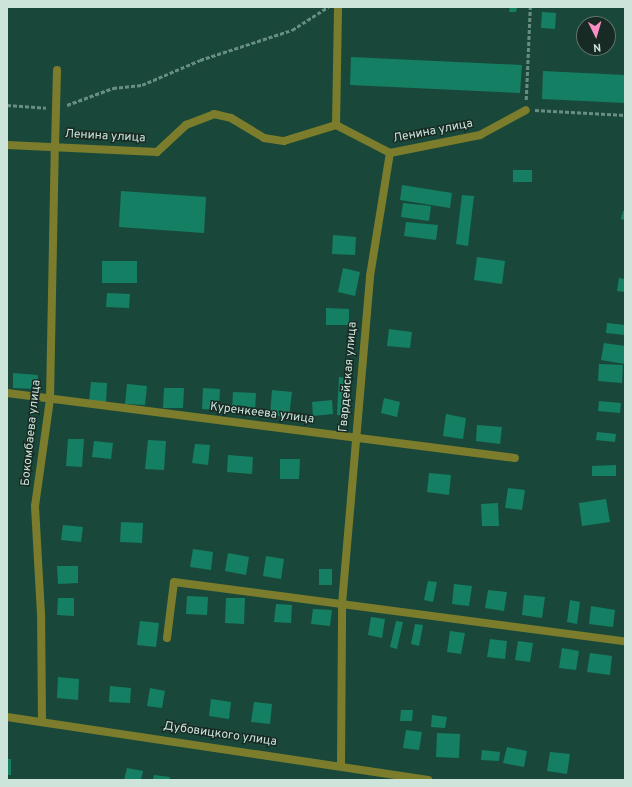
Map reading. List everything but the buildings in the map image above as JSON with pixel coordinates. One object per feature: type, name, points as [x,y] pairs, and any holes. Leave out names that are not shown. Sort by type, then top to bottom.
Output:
[{"type":"street","points":[[336,125],[338,7]]},
{"type":"street","name":"Бокомбаева улица","points":[[42,722],[41,614],[35,506],[50,399],[56,70]]},
{"type":"street","name":"Ленина улица","points":[[7,145],[157,152],[186,125],[214,114],[231,118],[264,138],[284,141],[336,125],[390,153],[480,135],[526,110]]},
{"type":"street","name":"Гвардейская улица","points":[[341,765],[342,604],[370,276],[390,153]]},
{"type":"street","name":"Куренкеева улица","points":[[7,393],[515,458]]},
{"type":"street","points":[[167,638],[174,582],[625,641]]},
{"type":"street","name":"Дубовицкого улица","points":[[7,716],[341,765],[428,780]]},
{"type":"path","points":[[7,105],[56,107],[113,88],[142,85],[200,60],[292,30],[328,7]]},
{"type":"path","points":[[530,7],[526,110],[625,115]]}]
